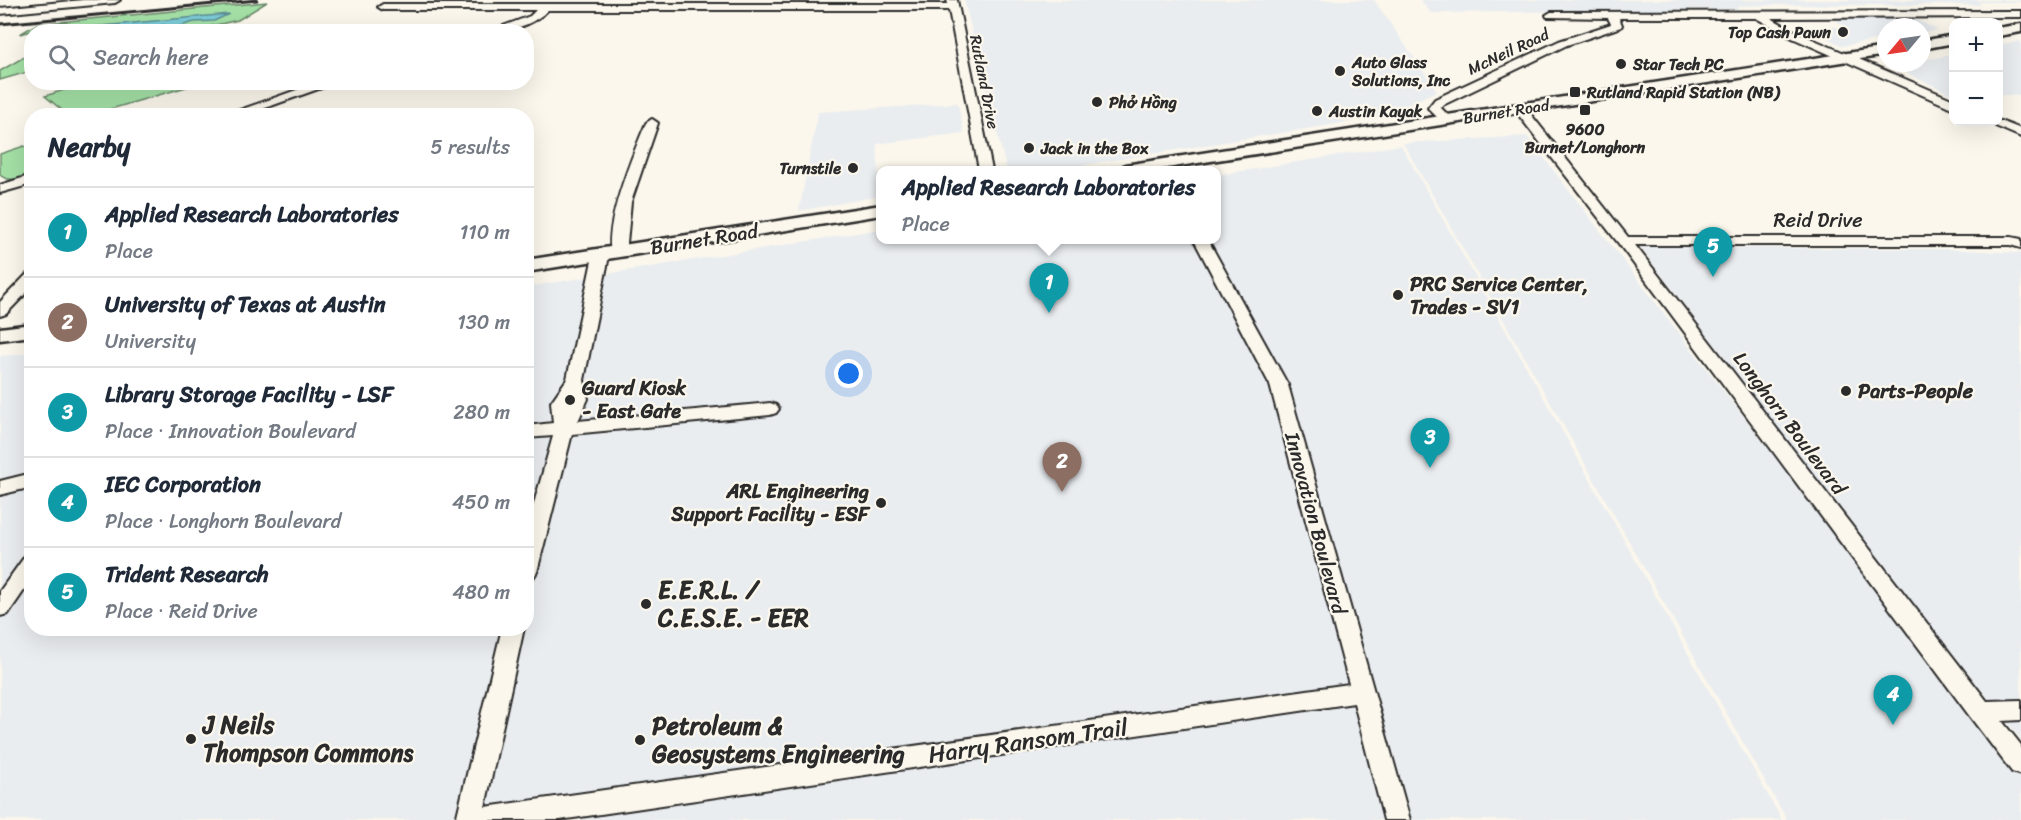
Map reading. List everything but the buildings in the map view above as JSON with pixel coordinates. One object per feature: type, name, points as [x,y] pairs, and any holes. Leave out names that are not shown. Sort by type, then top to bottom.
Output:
[{"type":"main road","points":[[2003,31],[2021,28]]},
{"type":"main road","points":[[1931,43],[1949,40]]},
{"type":"main road","name":"Burnet Road","points":[[1157,166],[1877,52]]},
{"type":"main road","name":"Burnet Road","points":[[534,265],[876,211]]},
{"type":"main road","points":[[0,334],[24,331]]},
{"type":"street","points":[[0,11],[115,0]]},
{"type":"street","points":[[383,7],[952,4]]},
{"type":"street","name":"Rutland Drive","points":[[952,4],[985,166]]},
{"type":"street","points":[[516,24],[534,18],[545,7]]},
{"type":"street","points":[[1757,14],[1786,31],[1949,96]]},
{"type":"street","points":[[1776,14],[1851,56],[1949,103]]},
{"type":"street","name":"McNeil Road","points":[[1447,120],[1434,108],[1439,102],[1614,20],[1650,15],[2021,14]]},
{"type":"street","points":[[1551,15],[1614,20]]},
{"type":"street","points":[[253,108],[308,90]]},
{"type":"street","name":"Longhorn Boulevard","points":[[1521,110],[1624,241],[2021,764]]},
{"type":"street","points":[[2003,118],[2021,125]]},
{"type":"street","points":[[534,542],[564,428],[577,411],[581,391],[575,380],[609,254],[617,236],[630,180],[652,123]]},
{"type":"street","points":[[2003,126],[2021,133]]},
{"type":"street","points":[[1,187],[24,181]]},
{"type":"street","name":"Reid Drive","points":[[1624,241],[2018,242]]},
{"type":"street","name":"Innovation Boulevard","points":[[1203,244],[1279,385],[1397,820]]},
{"type":"street","points":[[0,311],[24,286]]},
{"type":"street","points":[[534,431],[770,409]]},
{"type":"street","points":[[0,488],[24,482]]},
{"type":"street","points":[[0,608],[24,574]]},
{"type":"street","points":[[469,820],[511,636]]},
{"type":"street","name":"Harry Ransom Trail","points":[[479,820],[1363,692]]},
{"type":"street","points":[[1979,711],[2021,710]]},
{"type":"shaded area","points":[[964,0],[1374,0],[1437,91],[1380,117],[1078,166],[1006,166]]},
{"type":"shaded area","points":[[1420,0],[2021,0],[2021,2],[1978,2],[1982,5],[1777,5],[1739,6],[1737,9],[1431,13]]},
{"type":"shaded area","points":[[1906,15],[1912,18],[1877,18],[1877,40],[1843,46],[1804,27],[1846,27],[1829,16]]},
{"type":"shaded area","points":[[2021,41],[2021,95],[2003,95],[2003,44]]},
{"type":"shaded area","points":[[1949,56],[1949,93],[1904,72],[1931,72],[1931,59]]},
{"type":"shaded area","points":[[958,103],[964,133],[877,144],[876,197],[799,211],[818,112]]},
{"type":"shaded area","points":[[1527,136],[2021,776],[2021,820],[1787,820],[1403,143]]},
{"type":"shaded area","points":[[1401,145],[1782,820],[0,820],[0,356],[24,354],[24,636],[534,636],[534,286],[876,230],[876,244],[1221,244],[1221,174]]},
{"type":"shaded area","points":[[1640,247],[1946,249],[2021,253],[2021,740],[1871,551]]},
{"type":"green space","points":[[267,2],[238,20],[220,24],[37,24]]},
{"type":"green space","points":[[24,57],[24,73],[0,80],[0,71]]},
{"type":"green space","points":[[64,90],[176,90],[114,108],[60,108],[45,96]]},
{"type":"green space","points":[[24,146],[24,177],[11,179],[0,175],[0,154]]},
{"type":"water","points":[[229,14],[214,21],[187,24],[122,24]]},
{"type":"railway","points":[[0,24],[257,0]]},
{"type":"place","name":"Top Cash Pawn","points":[[1843,32]]},
{"type":"place","name":"Star Tech PC","points":[[1621,64]]},
{"type":"place","name":"Auto Glass Solutions, Inc","points":[[1340,71]]},
{"type":"place","name":"Rutland Rapid Station (NB)","points":[[1575,92]]},
{"type":"place","name":"Phở Hồng","points":[[1097,102]]},
{"type":"place","name":"9600 Burnet/Longhorn","points":[[1585,110]]},
{"type":"place","name":"Austin Kayak","points":[[1317,111]]},
{"type":"place","name":"Jack in the Box","points":[[1029,148]]},
{"type":"place","name":"Turnstile","points":[[853,168]]},
{"type":"place","name":"Trident Research","points":[[1713,277]]},
{"type":"place","name":"PRC Service Center, Trades - SV1","points":[[1398,295]]},
{"type":"place","name":"Applied Research Laboratories","points":[[1049,313]]},
{"type":"place","name":"Parts-People","points":[[1846,391]]},
{"type":"place","name":"Guard Kiosk - East Gate","points":[[570,400]]},
{"type":"place","name":"Library Storage Facility - LSF","points":[[1430,468]]},
{"type":"place","name":"University of Texas at Austin","points":[[1062,492]]},
{"type":"place","name":"ARL Engineering Support Facility - ESF","points":[[881,503]]},
{"type":"place","name":"E.E.R.L. / C.E.S.E. - EER","points":[[646,604]]},
{"type":"place","name":"IEC Corporation","points":[[1893,725]]},
{"type":"place","name":"J Neils Thompson Commons","points":[[191,739]]},
{"type":"place","name":"Petroleum & Geosystems Engineering","points":[[640,740]]}]
